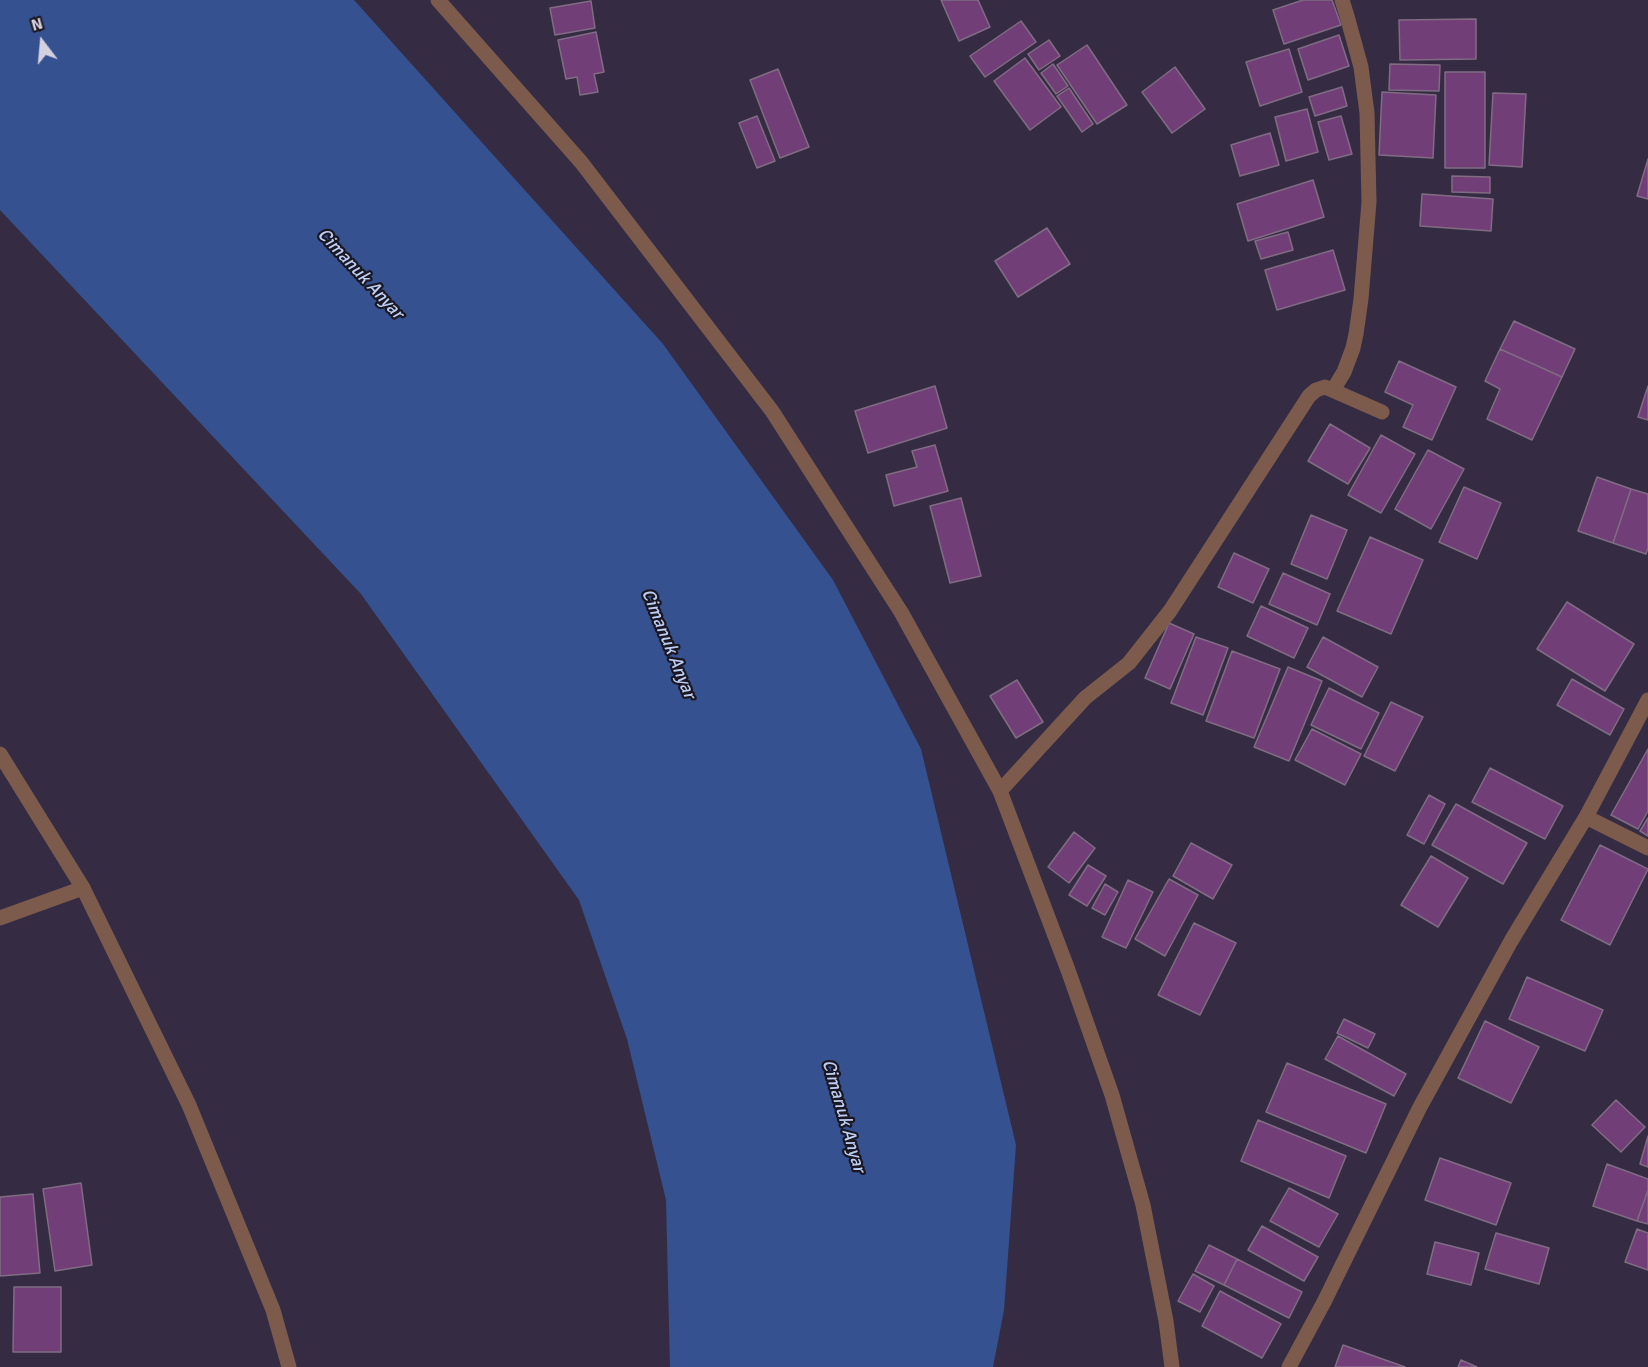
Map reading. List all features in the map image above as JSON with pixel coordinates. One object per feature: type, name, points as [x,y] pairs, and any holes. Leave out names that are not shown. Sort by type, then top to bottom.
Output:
[{"type":"street","points":[[438,0],[581,162],[772,411],[901,612],[1000,791],[1068,970],[1115,1106],[1143,1205],[1166,1322],[1172,1367]]},
{"type":"street","points":[[1333,390],[1344,372],[1356,334],[1370,202],[1368,112],[1361,67],[1342,0]]},
{"type":"street","points":[[1000,791],[1085,698],[1129,663],[1170,611],[1309,396],[1325,387],[1382,412]]},
{"type":"street","points":[[1289,1367],[1324,1302],[1420,1107],[1510,941],[1586,817],[1648,700]]},
{"type":"street","points":[[0,754],[83,888],[189,1105],[273,1310],[289,1367]]},
{"type":"street","points":[[1586,817],[1648,848]]},
{"type":"street","points":[[0,918],[83,888]]},
{"type":"water","name":"Cimanuk Anyar","points":[[0,0],[354,0],[663,344],[833,580],[921,749],[1016,1145],[1004,1310],[993,1367],[670,1367],[666,1200],[627,1039],[579,900],[361,594],[0,210]]},
{"type":"building","points":[[941,0],[978,0],[990,27],[959,41]]},
{"type":"building","points":[[1303,0],[1332,0],[1341,25],[1284,44],[1273,10]]},
{"type":"building","points":[[591,1],[595,28],[555,35],[550,8]]},
{"type":"building","points":[[1476,19],[1476,59],[1400,60],[1399,20]]},
{"type":"building","points":[[1021,21],[1036,42],[985,77],[970,56]]},
{"type":"building","points":[[596,32],[604,72],[594,74],[598,92],[580,95],[577,77],[566,79],[558,40]]},
{"type":"building","points":[[1339,35],[1349,66],[1308,80],[1298,49]]},
{"type":"building","points":[[1049,40],[1060,56],[1039,70],[1028,54]]},
{"type":"building","points":[[1087,45],[1127,105],[1097,124],[1057,65]]},
{"type":"building","points":[[1289,49],[1302,92],[1260,106],[1246,62]]},
{"type":"building","points":[[1025,58],[1061,107],[1030,130],[994,81]]},
{"type":"building","points":[[1053,64],[1068,86],[1056,94],[1041,73]]},
{"type":"building","points":[[1390,64],[1440,65],[1439,91],[1389,90]]},
{"type":"building","points":[[1175,67],[1205,109],[1172,133],[1142,92]]},
{"type":"building","points":[[778,69],[809,147],[780,158],[750,80]]},
{"type":"building","points":[[1445,72],[1485,72],[1485,168],[1445,168]]},
{"type":"building","points":[[1342,87],[1347,106],[1315,116],[1309,97]]},
{"type":"building","points":[[1069,88],[1093,124],[1082,132],[1057,96]]},
{"type":"building","points":[[1382,92],[1436,95],[1433,158],[1379,155]]},
{"type":"building","points":[[1493,93],[1526,94],[1522,167],[1489,165]]},
{"type":"building","points":[[1307,109],[1318,152],[1286,161],[1275,117]]},
{"type":"building","points":[[757,116],[775,161],[757,168],[739,123]]},
{"type":"building","points":[[1341,116],[1352,154],[1329,160],[1318,122]]},
{"type":"building","points":[[1270,133],[1279,165],[1240,176],[1231,145]]},
{"type":"building","points":[[1648,159],[1648,199],[1637,196]]},
{"type":"building","points":[[1452,176],[1490,177],[1490,193],[1452,192]]},
{"type":"building","points":[[1313,180],[1324,217],[1248,241],[1237,204]]},
{"type":"building","points":[[1422,194],[1493,199],[1491,231],[1420,226]]},
{"type":"building","points":[[1047,228],[1070,264],[1018,297],[995,261]]},
{"type":"building","points":[[1288,232],[1293,250],[1261,259],[1255,241]]},
{"type":"building","points":[[1333,250],[1345,290],[1277,310],[1265,270]]},
{"type":"building","points":[[1514,321],[1575,349],[1562,377],[1500,349]]},
{"type":"building","points":[[1500,349],[1562,377],[1532,440],[1487,419],[1500,389],[1485,381]]},
{"type":"building","points":[[1399,361],[1456,387],[1432,440],[1403,427],[1413,405],[1385,392]]},
{"type":"building","points":[[935,386],[947,428],[868,453],[855,411]]},
{"type":"building","points":[[1648,386],[1648,420],[1638,417]]},
{"type":"building","points":[[1330,424],[1370,448],[1348,484],[1308,461]]},
{"type":"building","points":[[1381,435],[1415,454],[1381,513],[1348,495]]},
{"type":"building","points":[[935,445],[948,491],[894,506],[886,475],[917,467],[912,451]]},
{"type":"building","points":[[1428,450],[1464,469],[1431,529],[1395,509]]},
{"type":"building","points":[[1597,477],[1631,489],[1613,543],[1578,531]]},
{"type":"building","points":[[1464,487],[1501,503],[1477,559],[1439,542]]},
{"type":"building","points":[[1631,489],[1648,494],[1646,554],[1613,543]]},
{"type":"building","points":[[961,498],[981,576],[950,583],[930,506]]},
{"type":"building","points":[[1311,515],[1347,530],[1327,579],[1291,564]]},
{"type":"building","points":[[1370,537],[1423,560],[1391,634],[1337,611]]},
{"type":"building","points":[[1234,553],[1269,569],[1253,603],[1218,587]]},
{"type":"building","points":[[1283,573],[1330,594],[1317,625],[1269,604]]},
{"type":"building","points":[[1567,602],[1634,644],[1605,691],[1537,649]]},
{"type":"building","points":[[1261,606],[1308,628],[1294,658],[1247,636]]},
{"type":"building","points":[[1169,623],[1194,634],[1170,689],[1145,678]]},
{"type":"building","points":[[1196,637],[1228,648],[1203,715],[1171,703]]},
{"type":"building","points":[[1323,637],[1378,667],[1362,697],[1307,667]]},
{"type":"building","points":[[1232,651],[1280,669],[1254,738],[1206,721]]},
{"type":"building","points":[[1288,667],[1322,681],[1289,761],[1254,747]]},
{"type":"building","points":[[1572,679],[1624,709],[1610,735],[1557,705]]},
{"type":"building","points":[[1017,680],[1043,722],[1016,738],[990,696]]},
{"type":"building","points":[[1329,688],[1379,713],[1361,749],[1311,725]]},
{"type":"building","points":[[1391,702],[1423,717],[1395,771],[1364,756]]},
{"type":"building","points":[[1312,729],[1361,754],[1345,785],[1295,760]]},
{"type":"building","points":[[1648,749],[1648,811],[1638,829],[1611,815]]},
{"type":"building","points":[[1490,768],[1563,806],[1545,839],[1472,802]]},
{"type":"building","points":[[1429,795],[1445,804],[1424,844],[1407,835]]},
{"type":"building","points":[[1456,804],[1527,843],[1503,884],[1432,845]]},
{"type":"building","points":[[1648,818],[1648,836],[1640,831]]},
{"type":"building","points":[[1074,832],[1095,848],[1069,883],[1048,867]]},
{"type":"building","points":[[1191,843],[1232,865],[1213,899],[1173,876]]},
{"type":"building","points":[[1600,845],[1648,869],[1610,945],[1561,920]]},
{"type":"building","points":[[1431,856],[1468,878],[1438,927],[1401,905]]},
{"type":"building","points":[[1088,865],[1106,876],[1087,906],[1069,895]]},
{"type":"building","points":[[1169,879],[1198,895],[1165,956],[1135,939]]},
{"type":"building","points":[[1128,880],[1153,892],[1126,948],[1102,937]]},
{"type":"building","points":[[1105,884],[1118,892],[1105,915],[1092,908]]},
{"type":"building","points":[[1194,923],[1236,943],[1200,1015],[1158,995]]},
{"type":"building","points":[[1527,977],[1603,1010],[1585,1051],[1509,1019]]},
{"type":"building","points":[[1344,1019],[1375,1034],[1368,1048],[1337,1033]]},
{"type":"building","points":[[1485,1021],[1539,1047],[1511,1103],[1458,1078]]},
{"type":"building","points":[[1338,1036],[1406,1074],[1394,1096],[1325,1059]]},
{"type":"building","points":[[1287,1063],[1386,1104],[1366,1153],[1266,1112]]},
{"type":"building","points":[[1616,1100],[1645,1127],[1621,1152],[1592,1125]]},
{"type":"building","points":[[1258,1120],[1346,1156],[1329,1198],[1241,1161]]},
{"type":"building","points":[[1648,1136],[1648,1167],[1640,1164]]},
{"type":"building","points":[[1440,1158],[1511,1183],[1496,1225],[1425,1200]]},
{"type":"building","points":[[1607,1164],[1648,1179],[1648,1190],[1637,1221],[1593,1206]]},
{"type":"building","points":[[81,1183],[92,1265],[55,1271],[43,1189]]},
{"type":"building","points":[[1289,1188],[1338,1214],[1319,1247],[1270,1221]]},
{"type":"building","points":[[1648,1190],[1648,1224],[1637,1221]]},
{"type":"building","points":[[33,1194],[40,1273],[0,1276],[0,1197]]},
{"type":"building","points":[[1262,1226],[1318,1257],[1304,1281],[1248,1250]]},
{"type":"building","points":[[1637,1229],[1648,1233],[1648,1270],[1625,1262]]},
{"type":"building","points":[[1496,1233],[1549,1248],[1539,1284],[1485,1269]]},
{"type":"building","points":[[1435,1242],[1479,1253],[1471,1285],[1427,1274]]},
{"type":"building","points":[[1209,1245],[1237,1259],[1224,1285],[1195,1271]]},
{"type":"building","points":[[1237,1259],[1302,1292],[1289,1318],[1224,1285]]},
{"type":"building","points":[[1193,1274],[1214,1286],[1200,1312],[1178,1301]]},
{"type":"building","points":[[14,1287],[61,1287],[61,1352],[13,1352]]},
{"type":"building","points":[[1220,1291],[1281,1324],[1262,1358],[1202,1326]]},
{"type":"building","points":[[1343,1345],[1405,1367],[1335,1367]]},
{"type":"building","points":[[1461,1360],[1477,1367],[1458,1367]]}]
